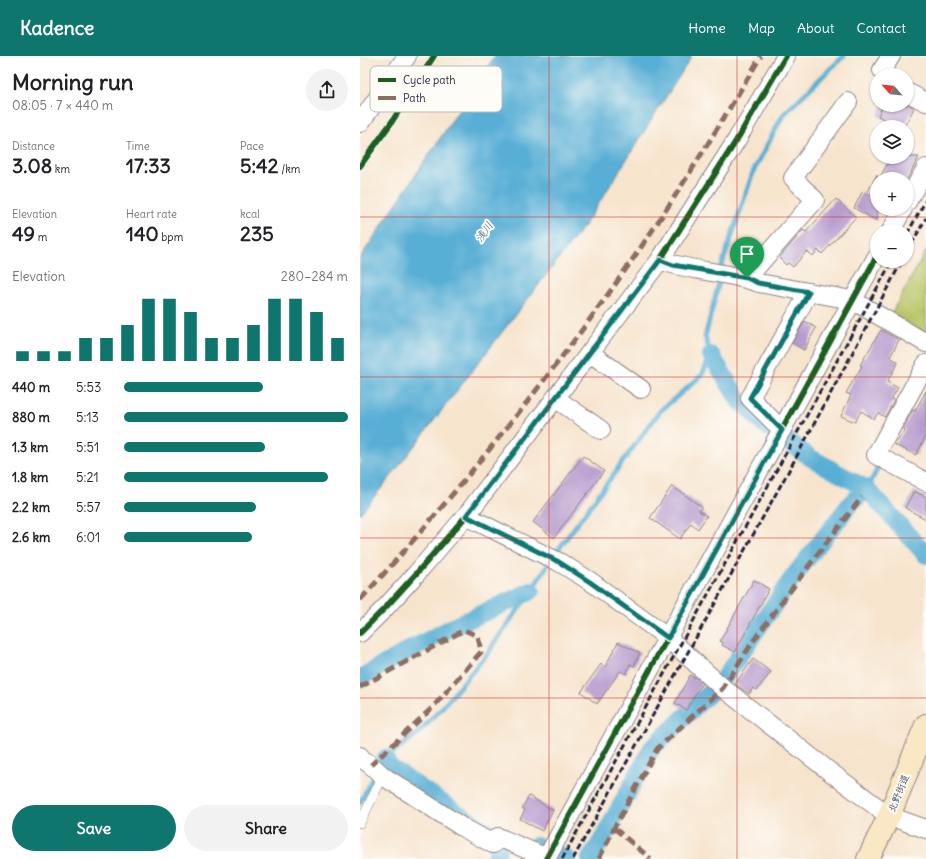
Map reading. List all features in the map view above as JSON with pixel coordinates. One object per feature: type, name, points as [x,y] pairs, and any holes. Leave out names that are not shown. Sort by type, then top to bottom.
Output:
[{"type":"main road","name":"北野街道","points":[[868,859],[889,816],[926,725]]},
{"type":"street","points":[[400,66],[407,56]]},
{"type":"street","points":[[360,633],[416,574],[466,516],[660,260],[736,141],[786,56]]},
{"type":"street","points":[[883,68],[891,56]]},
{"type":"street","points":[[914,96],[926,102]]},
{"type":"street","points":[[747,278],[815,200],[793,178],[848,102]]},
{"type":"street","points":[[360,124],[370,110]]},
{"type":"street","points":[[914,189],[926,168]]},
{"type":"street","points":[[660,260],[673,265],[747,278],[758,283],[852,300],[926,344]]},
{"type":"street","points":[[360,756],[383,776],[462,827],[492,844],[498,837],[547,858],[870,268]]},
{"type":"street","points":[[782,430],[750,398],[809,292]]},
{"type":"street","points":[[590,353],[641,389]]},
{"type":"street","points":[[926,364],[876,455],[926,482]]},
{"type":"street","points":[[556,398],[601,430]]},
{"type":"street","points":[[466,516],[559,562],[590,582],[668,638],[736,699],[889,816],[926,829]]},
{"type":"lane","points":[[360,823],[383,776]]},
{"type":"green space","points":[[926,251],[926,333],[891,314]]},
{"type":"water","name":"浅川","points":[[495,56],[692,56],[587,222],[392,475],[360,514],[360,258],[458,112],[502,112],[502,66],[488,66]]},
{"type":"building","points":[[880,112],[912,112],[908,120],[886,120],[878,116]]},
{"type":"building","points":[[914,157],[919,157],[911,172],[883,172],[887,164],[914,164]]},
{"type":"building","points":[[870,187],[870,216],[877,216],[877,221],[854,208],[862,192],[866,195]]},
{"type":"building","points":[[836,199],[856,217],[822,254],[818,250],[813,256],[807,251],[793,267],[788,263],[786,265],[779,258],[803,230],[806,232]]},
{"type":"building","points":[[805,321],[816,328],[804,350],[792,343]]},
{"type":"building","points":[[881,330],[899,340],[890,357],[898,362],[887,382],[898,388],[891,399],[894,400],[885,417],[878,413],[874,419],[861,411],[855,422],[841,416],[851,395],[846,393],[862,366],[860,365]]},
{"type":"building","points":[[926,391],[926,436],[916,455],[895,445],[905,429],[903,428],[913,410],[915,411]]},
{"type":"building","points":[[583,456],[604,471],[554,538],[533,522]]},
{"type":"building","points":[[672,486],[702,507],[699,511],[707,516],[698,529],[691,523],[680,539],[650,518]]},
{"type":"building","points":[[914,491],[926,497],[926,519],[905,508]]},
{"type":"building","points":[[754,580],[769,589],[735,652],[722,645],[723,642],[720,641]]},
{"type":"building","points":[[618,642],[640,653],[634,666],[630,664],[626,674],[620,671],[597,704],[581,692],[601,664],[605,667]]},
{"type":"building","points":[[753,659],[771,672],[757,690],[753,688],[749,694],[735,684]]},
{"type":"building","points":[[690,675],[702,683],[686,710],[675,703]]},
{"type":"building","points":[[529,796],[553,810],[542,831],[520,819],[525,810],[522,808]]},
{"type":"waterway","points":[[360,803],[369,785],[386,758],[418,733],[440,710],[487,654],[555,554],[660,411],[702,375],[711,355],[705,337],[719,282],[721,268],[753,172],[783,115],[844,56]]},
{"type":"waterway","points":[[711,355],[739,400],[764,424],[811,458],[867,489],[926,555]]},
{"type":"waterway","points":[[867,489],[881,462]]},
{"type":"waterway","points":[[590,859],[652,748],[722,681],[793,577],[851,503],[867,489]]},
{"type":"waterway","points":[[360,678],[457,625],[531,591]]},
{"type":"waterway","points":[[386,758],[387,765],[457,813],[493,835],[498,849],[496,859]]},
{"type":"waterway","points":[[536,846],[567,859]]},
{"type":"railway","points":[[913,224],[926,200]]},
{"type":"railway","points":[[914,239],[926,218]]},
{"type":"railway","points":[[562,859],[888,268]]},
{"type":"railway","points":[[573,859],[793,463],[898,268]]},
{"type":"marked path","points":[[360,600],[433,518],[503,433],[590,319],[681,187],[761,56]]},
{"type":"marked path","points":[[599,859],[657,749],[723,688],[754,640],[862,497]]},
{"type":"marked path","points":[[360,687],[464,630],[478,636],[481,652],[432,708],[371,765]]},
{"type":"marked path","points":[[614,828],[651,859]]},
{"type":"cycle path","points":[[428,66],[434,56]]},
{"type":"cycle path","points":[[360,633],[416,574],[466,516],[660,260],[736,141],[786,56]]},
{"type":"cycle path","points":[[360,166],[398,112]]},
{"type":"cycle path","points":[[546,859],[870,268]]},
{"type":"route","points":[[660,260],[673,265],[747,278],[758,283],[809,292],[750,398],[782,430],[668,638],[590,582],[559,562],[466,516],[660,260]]}]
